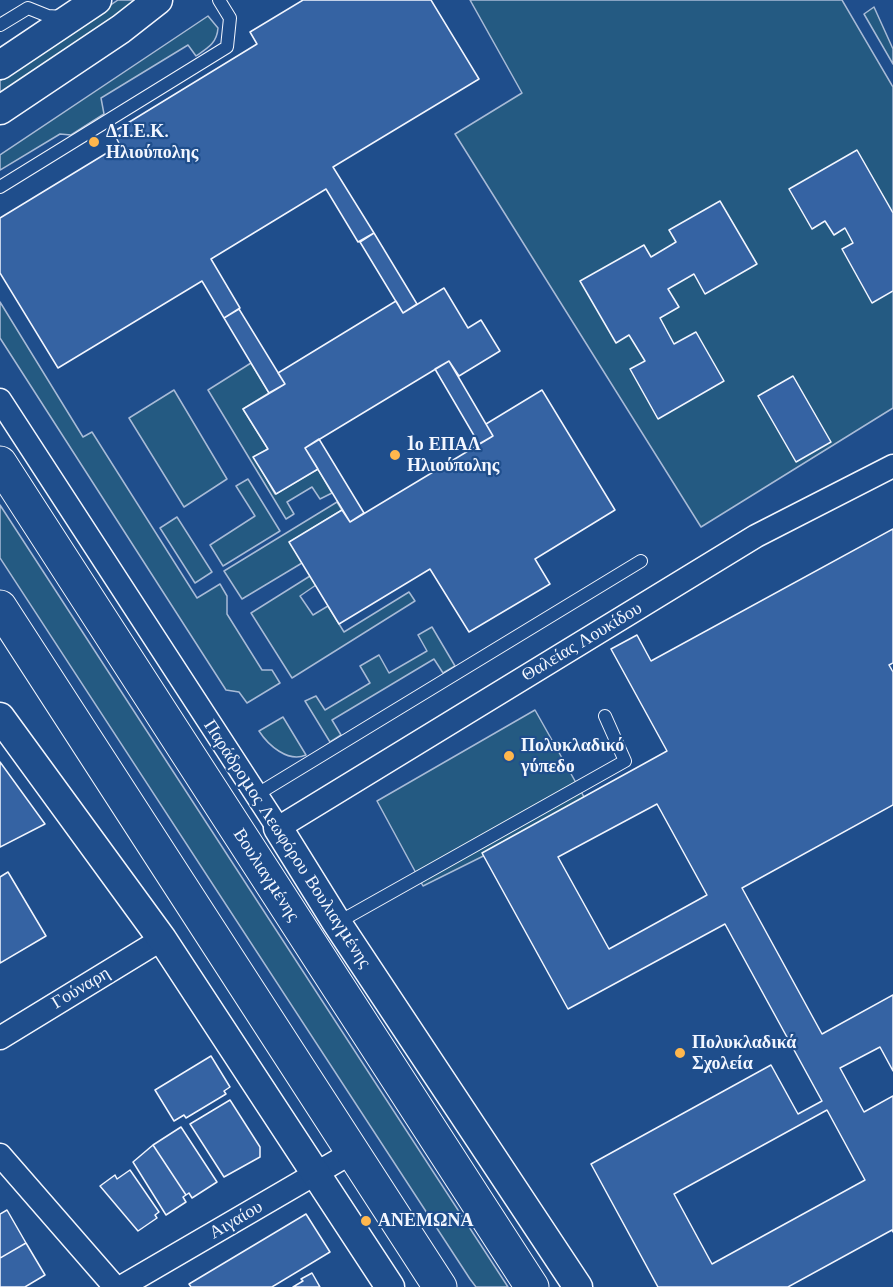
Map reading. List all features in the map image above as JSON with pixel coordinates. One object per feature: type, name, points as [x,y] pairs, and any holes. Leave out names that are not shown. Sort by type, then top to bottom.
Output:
[{"type":"main road","name":"Βουλιαγμένης","points":[[0,463],[532,1287]]},
{"type":"main road","points":[[0,607],[440,1287]]},
{"type":"street","points":[[0,110],[121,29],[158,0]]},
{"type":"street","points":[[0,65],[86,7]]},
{"type":"street","name":"Παράδρομος Λεωφόρου Βουλιαγμένης","points":[[0,400],[278,828],[337,923],[578,1287]]},
{"type":"street","name":"Θαλείας Λουκίδου","points":[[278,828],[756,537],[893,465]]},
{"type":"street","points":[[0,717],[162,939],[390,1287]]},
{"type":"street","name":"Γούναρη","points":[[0,1038],[162,939]]},
{"type":"street","name":"Αιγαίου","points":[[121,1287],[351,1152]]},
{"type":"street","points":[[0,1155],[115,1287]]},
{"type":"lane","points":[[0,187],[227,47],[230,18],[219,0]]},
{"type":"lane","points":[[0,25],[35,5],[48,16],[86,7]]},
{"type":"lane","points":[[256,795],[641,561]]},
{"type":"lane","points":[[337,923],[625,761],[605,716]]},
{"type":"shaded area","points":[[118,0],[138,0],[0,96],[0,81]]},
{"type":"shaded area","points":[[470,0],[842,0],[893,87],[893,408],[701,527],[455,134],[522,93]]},
{"type":"shaded area","points":[[874,7],[893,49],[893,64],[864,14]]},
{"type":"shaded area","points":[[208,16],[218,28],[211,45],[196,56],[188,45],[101,98],[104,114],[71,135],[60,134],[0,170],[0,155]]},
{"type":"shaded area","points":[[0,302],[83,437],[92,432],[197,598],[220,584],[227,596],[227,614],[262,670],[272,670],[280,683],[247,703],[239,692],[226,690],[0,338]]},
{"type":"shaded area","points":[[251,363],[269,393],[243,409],[268,449],[254,457],[275,494],[318,469],[332,493],[320,499],[312,487],[287,502],[294,514],[286,519],[208,390]]},
{"type":"shaded area","points":[[174,390],[227,479],[184,507],[129,418]]},
{"type":"shaded area","points":[[248,479],[280,531],[223,566],[210,545],[255,516],[236,486]]},
{"type":"shaded area","points":[[337,502],[342,510],[290,542],[302,563],[242,599],[224,571]]},
{"type":"shaded area","points":[[0,505],[508,1287],[476,1287],[470,1279],[0,558]]},
{"type":"shaded area","points":[[177,517],[212,572],[195,583],[160,528]]},
{"type":"shaded area","points":[[310,576],[316,585],[300,596],[313,615],[328,606],[344,632],[409,592],[415,601],[292,678],[251,613]]},
{"type":"shaded area","points":[[432,627],[455,666],[443,673],[434,659],[332,720],[341,735],[330,742],[305,701],[316,696],[325,710],[370,683],[360,666],[379,655],[389,673],[427,651],[418,635]]},
{"type":"shaded area","name":"Πολυκλαδικό γύπεδο","points":[[535,710],[588,804],[423,886],[377,801]]},
{"type":"shaded area","points":[[283,717],[306,755],[292,757],[286,755],[273,747],[259,731]]},
{"type":"building","points":[[303,0],[431,0],[479,79],[333,167],[374,233],[358,242],[326,189],[211,259],[240,308],[224,318],[202,281],[58,368],[0,273],[0,218],[120,145],[113,132],[257,44],[250,32]]},
{"type":"building","points":[[857,150],[893,213],[893,291],[872,303],[842,249],[853,243],[845,228],[834,235],[825,221],[812,229],[789,189]]},
{"type":"building","points":[[720,201],[757,264],[705,294],[694,274],[668,289],[679,307],[660,318],[674,344],[696,332],[724,381],[658,419],[630,369],[645,361],[629,335],[616,343],[580,281],[644,245],[651,257],[676,242],[669,230]]},
{"type":"building","points":[[374,233],[417,304],[403,313],[360,242]]},
{"type":"building","points":[[444,288],[468,328],[481,320],[500,351],[459,376],[449,361],[305,448],[318,469],[276,494],[253,457],[268,449],[243,409],[285,384],[278,373],[396,301],[403,313]]},
{"type":"building","points":[[239,309],[285,384],[269,393],[224,318]]},
{"type":"building","points":[[449,361],[493,436],[479,444],[435,369]]},
{"type":"building","points":[[793,376],[831,442],[796,462],[758,396]]},
{"type":"building","points":[[542,390],[615,510],[535,559],[550,584],[469,632],[430,569],[339,624],[289,542],[342,510],[350,522],[493,436],[486,424]]},
{"type":"building","points":[[319,439],[364,513],[350,522],[305,448]]},
{"type":"building","points":[[893,529],[893,663],[889,665],[893,672],[893,805],[742,888],[822,1034],[893,995],[893,1071],[880,1047],[840,1068],[864,1112],[893,1096],[893,1232],[892,1230],[788,1287],[658,1287],[591,1164],[771,1065],[798,1114],[822,1101],[725,924],[568,1009],[482,853],[667,751],[611,649],[637,635],[651,661]],"holes":[[[657,804],[707,895],[609,949],[558,857]],[[827,1110],[865,1180],[712,1264],[674,1194]]]},
{"type":"building","points":[[0,762],[45,824],[0,847]]},
{"type":"building","points":[[8,872],[46,936],[0,963],[0,877]]},
{"type":"building","points":[[211,1056],[230,1087],[224,1091],[226,1094],[186,1118],[184,1115],[174,1121],[155,1090]]},
{"type":"building","points":[[230,1100],[260,1147],[260,1157],[224,1177],[190,1124]]},
{"type":"building","points":[[181,1127],[217,1182],[192,1198],[189,1193],[186,1195],[153,1145]]},
{"type":"building","points":[[153,1145],[186,1195],[183,1197],[186,1202],[166,1215],[133,1162]]},
{"type":"building","points":[[130,1170],[159,1212],[155,1215],[157,1218],[138,1231],[100,1186],[115,1175],[117,1179]]},
{"type":"building","points":[[7,1210],[26,1243],[0,1258],[0,1214]]},
{"type":"building","points":[[306,1214],[330,1252],[272,1287],[191,1287],[189,1284]]},
{"type":"building","points":[[26,1243],[45,1275],[25,1287],[0,1287],[0,1258]]},
{"type":"building","points":[[312,1273],[320,1287],[293,1287],[303,1281],[301,1279]]},
{"type":"place","name":"Δ.Ι.Ε.Κ. Ηλιούπολης","points":[[94,142]]},
{"type":"place","name":"1ο ΕΠΑΛ Ηλιούπολης","points":[[395,455]]},
{"type":"place","name":"Πολυκλαδικό γύπεδο","points":[[509,756]]},
{"type":"place","name":"Πολυκλαδικά Σχολεία","points":[[680,1053]]},
{"type":"place","name":"ΑΝΕΜΩΝΑ","points":[[366,1221]]}]
